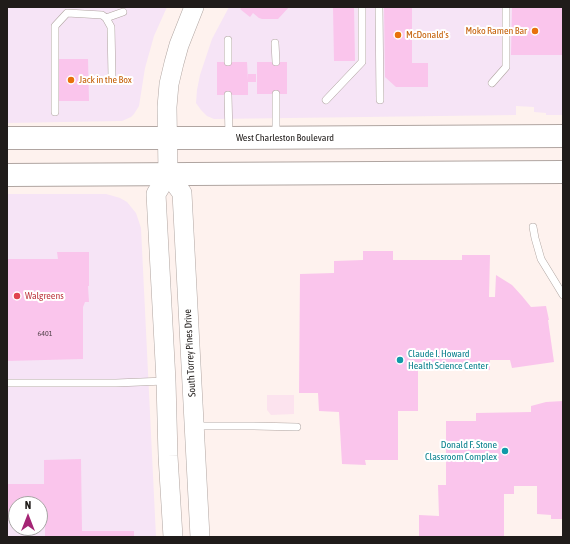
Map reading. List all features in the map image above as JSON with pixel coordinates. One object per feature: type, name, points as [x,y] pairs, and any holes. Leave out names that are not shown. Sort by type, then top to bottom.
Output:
[{"type":"main road","points":[[173,537],[156,194],[168,174],[167,107],[169,84],[179,45],[194,7]]},
{"type":"main road","name":"West Charleston Boulevard","points":[[7,138],[563,136]]},
{"type":"main road","points":[[7,175],[563,172]]},
{"type":"main road","name":"South Torrey Pines Drive","points":[[168,174],[182,193],[200,537]]},
{"type":"main road","points":[[166,381],[173,386],[178,394],[182,454],[197,490]]},
{"type":"lane","points":[[326,100],[362,62],[362,7]]},
{"type":"lane","points":[[379,7],[380,100]]},
{"type":"lane","points":[[492,83],[506,67],[506,7]]},
{"type":"lane","points":[[106,18],[123,12]]},
{"type":"lane","points":[[55,112],[55,26],[66,13],[102,15],[106,18],[111,28],[112,77]]},
{"type":"lane","points":[[228,40],[228,62]]},
{"type":"lane","points":[[275,43],[276,62]]},
{"type":"lane","points":[[276,94],[276,138]]},
{"type":"lane","points":[[228,95],[229,138]]},
{"type":"lane","points":[[533,227],[540,259],[563,295]]},
{"type":"lane","points":[[7,382],[116,383],[166,381]]},
{"type":"lane","points":[[194,426],[297,427]]},
{"type":"shaded area","points":[[7,7],[167,7],[154,36],[145,68],[139,106],[134,114],[122,121],[7,123]]},
{"type":"shaded area","points":[[229,7],[563,7],[563,115],[546,115],[546,113],[534,112],[534,107],[516,106],[516,115],[214,119],[207,116],[196,103],[197,90],[200,75],[212,39]]},
{"type":"shaded area","points":[[7,194],[106,194],[120,198],[127,202],[136,213],[141,228],[156,537],[7,537]]},
{"type":"shaded area","points":[[267,395],[294,395],[294,414],[271,415],[267,410]]},
{"type":"building","points":[[242,7],[289,7],[278,19],[262,19],[253,13],[250,17],[240,9]]},
{"type":"building","points":[[333,7],[354,7],[355,61],[334,61]]},
{"type":"building","name":"McDonald's","points":[[384,7],[412,7],[412,63],[428,63],[428,87],[396,87],[385,77]]},
{"type":"building","points":[[512,7],[563,7],[563,55],[511,55]]},
{"type":"building","name":"Jack in the Box","points":[[54,59],[88,59],[89,101],[55,101]]},
{"type":"building","points":[[217,62],[247,62],[248,80],[248,74],[256,74],[256,82],[248,82],[248,95],[217,95]]},
{"type":"building","points":[[257,62],[287,62],[287,94],[257,94]]},
{"type":"building","name":"Claude I. Howard Health Science Center","points":[[363,251],[393,251],[393,260],[462,260],[462,255],[490,255],[489,297],[495,297],[496,275],[512,285],[531,307],[546,306],[554,362],[512,368],[510,360],[490,360],[490,370],[418,370],[418,411],[398,411],[398,460],[365,460],[366,465],[342,464],[339,412],[319,411],[318,393],[299,393],[300,274],[334,273],[334,261],[363,260]]},
{"type":"building","name":"Walgreens","points":[[57,252],[89,252],[89,302],[85,302],[83,307],[83,359],[7,361],[7,259],[58,259]]},
{"type":"building","name":"Donald F. Stone Classroom Complex","points":[[563,401],[563,519],[551,519],[551,515],[537,514],[537,486],[514,486],[514,494],[504,494],[504,537],[419,537],[419,515],[439,516],[438,485],[446,485],[446,421],[476,421],[476,413],[531,412],[531,406],[546,402]]},
{"type":"building","points":[[81,459],[82,531],[134,531],[134,537],[45,537],[48,536],[48,496],[8,496],[7,521],[7,484],[44,484],[44,460]]},
{"type":"place","name":"Moko Ramen Bar","points":[[535,31]]},
{"type":"place","name":"McDonald's","points":[[398,35]]},
{"type":"place","name":"Jack in the Box","points":[[71,80]]},
{"type":"place","name":"Walgreens","points":[[17,296]]},
{"type":"place","name":"Claude I. Howard Health Science Center","points":[[400,360]]},
{"type":"place","name":"Donald F. Stone Classroom Complex","points":[[505,451]]}]
